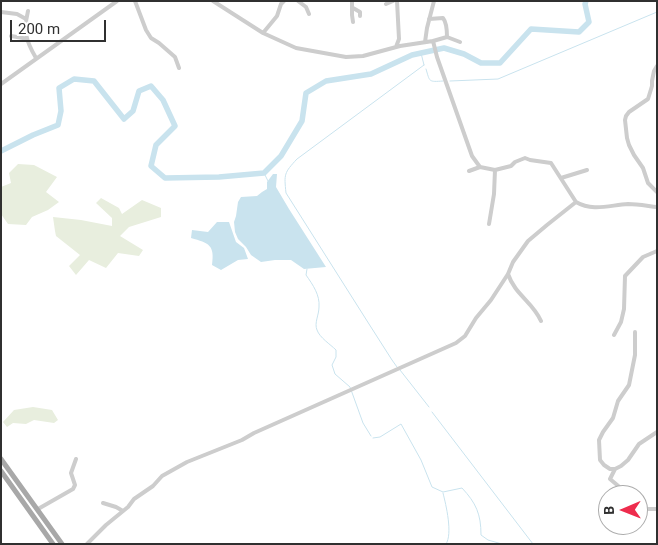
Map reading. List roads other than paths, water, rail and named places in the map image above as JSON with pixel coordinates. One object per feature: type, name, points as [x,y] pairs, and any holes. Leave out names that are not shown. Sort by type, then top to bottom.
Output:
[{"type":"main road","points":[[1,459],[62,544]]},
{"type":"main road","points":[[1,471],[53,544]]},
{"type":"street","points":[[1,84],[116,2],[123,1]]},
{"type":"street","points":[[135,1],[151,38],[175,57],[179,68]]},
{"type":"street","points":[[213,1],[263,33],[296,48],[346,57],[363,56],[447,37],[460,42]]},
{"type":"street","points":[[263,33],[277,16],[284,1]]},
{"type":"street","points":[[298,1],[306,7],[309,14]]},
{"type":"street","points":[[352,1],[354,22]]},
{"type":"street","points":[[386,4],[393,1]]},
{"type":"street","points":[[396,47],[399,39],[397,1]]},
{"type":"street","points":[[425,42],[434,1]]},
{"type":"street","points":[[352,8],[360,12],[360,16]]},
{"type":"street","points":[[28,11],[26,19],[27,40],[36,58]]},
{"type":"street","points":[[1,12],[17,14],[26,19]]},
{"type":"street","points":[[429,19],[443,18],[445,20],[447,37]]},
{"type":"street","points":[[11,36],[27,40]]},
{"type":"street","points":[[433,41],[472,156],[480,167]]},
{"type":"street","points":[[657,66],[654,71],[648,99],[629,112],[625,120],[627,138],[634,155],[648,182],[657,192]]},
{"type":"street","points":[[469,171],[480,167],[495,170],[511,166],[525,158],[551,163],[576,202],[584,205],[597,208],[629,204],[657,207]]},
{"type":"street","points":[[488,224],[494,194],[495,170]]},
{"type":"street","points":[[561,178],[587,170]]},
{"type":"street","points":[[87,544],[134,499],[153,486],[162,476],[187,462],[242,440],[460,340],[465,336],[508,274],[513,262],[531,239],[576,202]]},
{"type":"street","points":[[614,335],[621,322],[624,310],[625,276],[641,259],[657,251]]},
{"type":"street","points":[[508,274],[514,287],[535,309],[540,321]]},
{"type":"street","points":[[615,469],[604,465],[600,460],[600,440],[613,418],[618,401],[629,385],[635,355],[635,332]]},
{"type":"street","points":[[616,485],[610,480],[615,469],[628,460],[639,444],[657,432]]},
{"type":"street","points":[[38,510],[72,491],[75,485],[72,473],[76,459]]},
{"type":"street","points":[[102,503],[123,511]]},
{"type":"water","points":[[273,174],[277,174],[276,187],[326,267],[304,269],[291,260],[261,262],[251,255],[238,239],[234,222],[238,202],[241,197],[257,196],[267,189],[267,182]]},
{"type":"water","points":[[217,222],[229,222],[236,242],[244,248],[248,259],[238,260],[221,270],[212,265],[213,253],[209,246],[206,243],[191,238],[192,230],[208,232]]},
{"type":"waterway","points":[[1,151],[58,125],[61,111],[59,88],[74,79],[94,81],[124,119],[133,111],[139,91],[151,86],[163,100],[175,126],[156,145],[151,166],[165,178],[219,177],[264,173],[281,156],[302,121],[306,93],[326,81],[371,74],[412,55],[444,48],[464,54],[481,63],[500,63],[531,29],[579,32],[589,22],[586,1]]},
{"type":"waterway","points":[[450,81],[498,79],[657,12]]},
{"type":"waterway","points":[[421,53],[424,65]]},
{"type":"waterway","points":[[397,367],[286,193],[285,178],[287,171],[297,159],[424,65]]},
{"type":"waterway","points":[[426,69],[430,80],[443,81]]},
{"type":"waterway","points":[[264,173],[268,181]]},
{"type":"waterway","points":[[307,269],[306,275],[317,294],[319,303],[316,325],[318,333],[336,350],[336,357],[332,365],[335,374],[350,387],[363,423],[371,436]]},
{"type":"waterway","points":[[400,370],[429,407]]},
{"type":"waterway","points":[[432,412],[533,544]]},
{"type":"waterway","points":[[373,438],[380,437],[401,424],[421,460],[432,487],[443,492],[462,488],[477,509],[481,535],[488,540],[502,544]]},
{"type":"waterway","points":[[443,493],[449,527],[446,544]]}]
